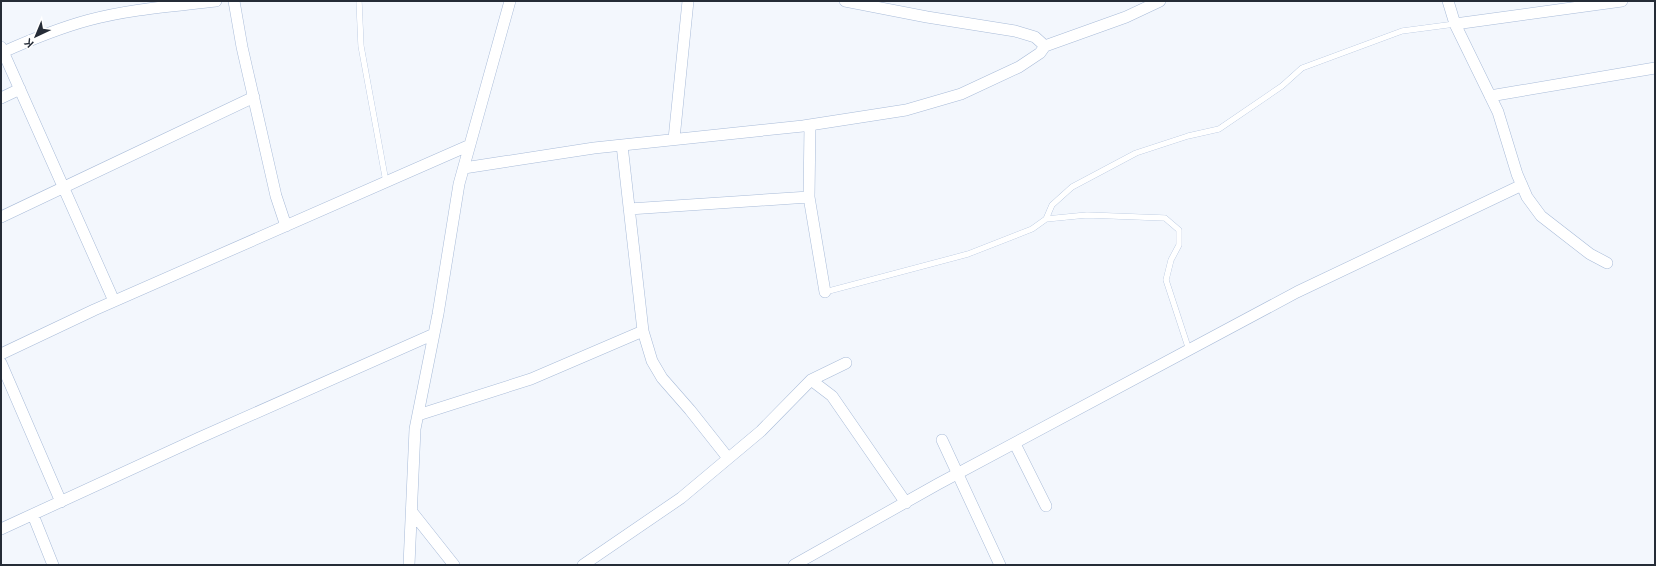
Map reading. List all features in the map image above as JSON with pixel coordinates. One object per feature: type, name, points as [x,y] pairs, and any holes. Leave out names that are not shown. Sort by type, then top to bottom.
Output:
[{"type":"street","points":[[114,301],[2,51],[63,28],[91,20],[172,6],[216,1]]},
{"type":"street","points":[[234,1],[276,196],[286,226]]},
{"type":"street","points":[[409,565],[415,429],[434,334],[459,184],[510,1]]},
{"type":"street","points":[[674,139],[688,1]]},
{"type":"street","points":[[464,168],[622,145],[810,125],[906,110],[961,94],[1019,67],[1040,53],[1045,46],[1126,17],[1160,1]]},
{"type":"street","points":[[1448,1],[1456,24],[1498,112],[1527,197],[1541,216],[1590,254],[1607,264]]},
{"type":"street","points":[[1456,24],[1595,3],[1622,1]]},
{"type":"street","points":[[851,2],[927,17],[1015,31],[1035,37],[1045,46]]},
{"type":"street","points":[[1490,96],[1655,68]]},
{"type":"street","points":[[1,98],[20,89]]},
{"type":"street","points":[[1,217],[254,97]]},
{"type":"street","points":[[810,125],[809,197],[825,292]]},
{"type":"street","points":[[1,354],[114,301],[470,145]]},
{"type":"street","points":[[622,145],[643,331],[652,360],[662,378],[690,410],[728,458]]},
{"type":"street","points":[[794,565],[906,502],[1297,292],[1522,185]]},
{"type":"street","points":[[629,209],[809,197]]},
{"type":"street","points":[[418,415],[531,379],[643,331]]},
{"type":"street","points":[[1,529],[434,334]]},
{"type":"street","points":[[1,363],[61,502]]},
{"type":"street","points":[[583,565],[681,498],[761,431],[812,380],[846,363]]},
{"type":"street","points":[[812,380],[832,396],[906,502]]},
{"type":"street","points":[[942,440],[1000,565]]},
{"type":"street","points":[[1014,444],[1046,506]]},
{"type":"street","points":[[412,512],[454,565]]},
{"type":"street","points":[[33,515],[53,565]]},
{"type":"lane","points":[[359,1],[361,46],[386,182]]},
{"type":"lane","points":[[1046,219],[1052,205],[1072,186],[1136,153],[1188,136],[1219,129],[1282,86],[1302,68],[1402,31],[1456,24]]},
{"type":"lane","points":[[825,292],[968,254],[1032,229],[1046,219],[1088,215],[1165,218],[1179,230],[1179,245],[1170,260],[1166,280],[1189,350]]}]
